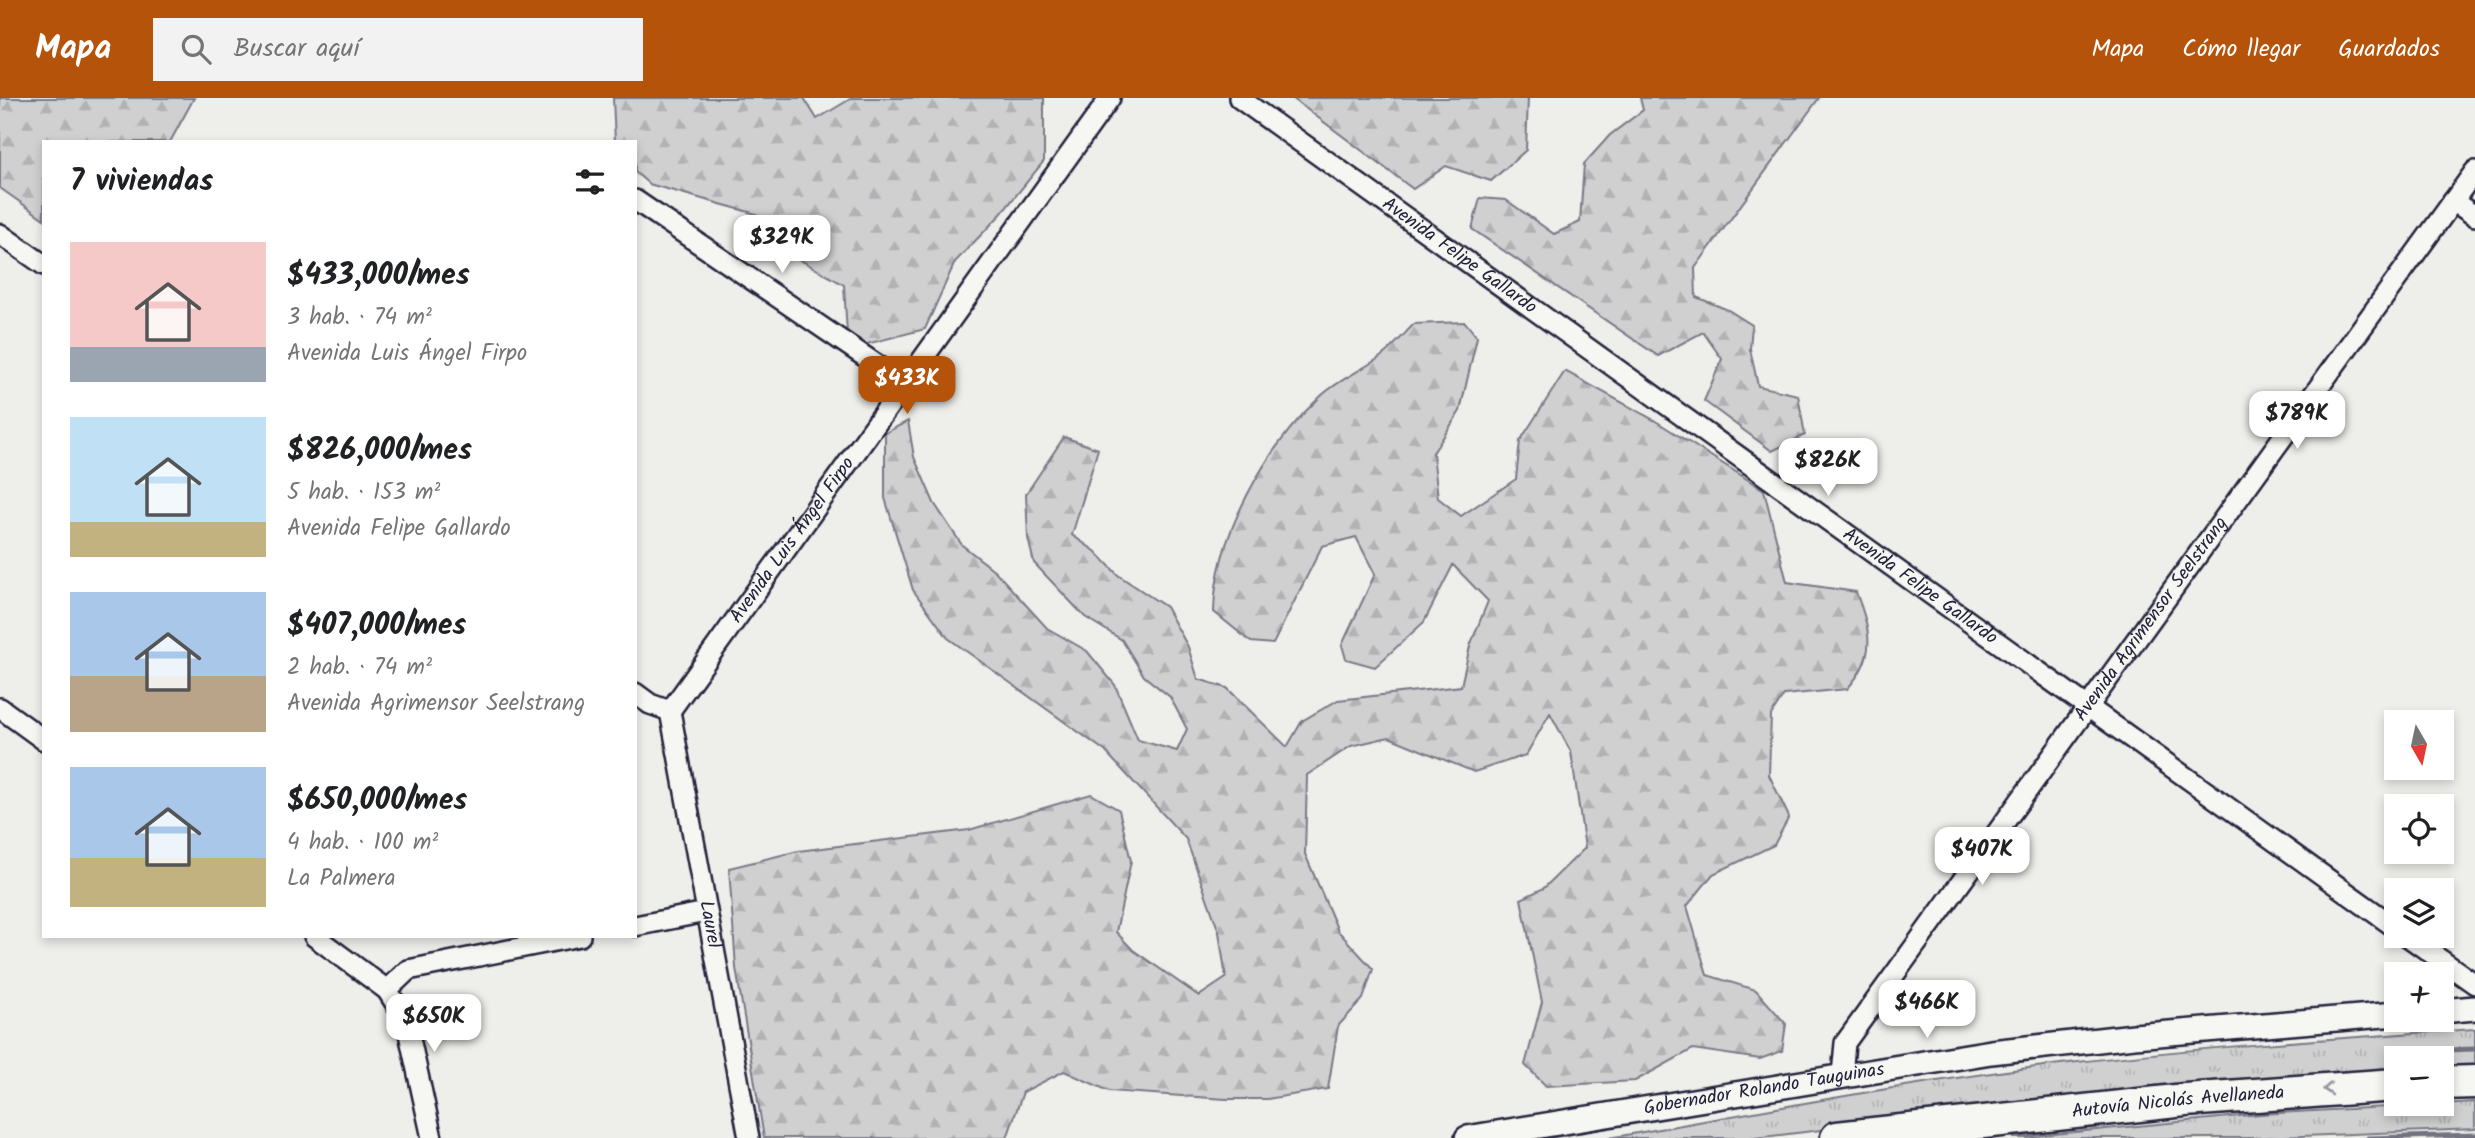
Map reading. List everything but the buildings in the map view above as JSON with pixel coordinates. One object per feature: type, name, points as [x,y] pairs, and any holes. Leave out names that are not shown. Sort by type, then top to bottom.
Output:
[{"type":"highway","points":[[2454,1083],[2475,1082]]},
{"type":"highway","name":"Autovía Nicolás Avellaneda","points":[[1837,1138],[2160,1102],[2384,1086]]},
{"type":"street","name":"Avenida Luis Ángel Firpo","points":[[670,711],[1110,98]]},
{"type":"street","name":"Avenida Felipe Gallardo","points":[[1239,98],[2085,708],[2384,920]]},
{"type":"street","name":"Avenida Agrimensor Seelstrang","points":[[1842,1075],[1845,1043],[2475,170]]},
{"type":"street","points":[[637,201],[905,384]]},
{"type":"street","points":[[2453,201],[2475,216]]},
{"type":"street","points":[[0,234],[42,264]]},
{"type":"street","points":[[637,694],[650,704],[670,711]]},
{"type":"street","points":[[0,708],[42,739]]},
{"type":"street","name":"Laurel","points":[[670,711],[749,1138]]},
{"type":"street","points":[[637,926],[706,912]]},
{"type":"street","points":[[317,938],[387,990],[407,1020],[432,1138]]},
{"type":"street","points":[[387,990],[408,970],[570,938]]},
{"type":"street","points":[[2424,948],[2475,985]]},
{"type":"street","points":[[2454,1010],[2475,1008]]},
{"type":"street","name":"Gobernador Rolando Tauguinas","points":[[1467,1138],[1842,1075],[2121,1037],[2384,1015]]},
{"type":"green space","points":[[0,98],[194,98],[171,140],[42,140],[42,218],[0,188]]},
{"type":"green space","points":[[613,98],[804,98],[817,119],[852,98],[1044,98],[1044,161],[1001,214],[955,262],[925,329],[863,345],[847,334],[844,285],[797,258],[756,214],[649,184],[637,174],[637,140],[615,140]]},
{"type":"green space","points":[[1292,98],[1528,98],[1526,150],[1491,181],[1446,166],[1413,189]]},
{"type":"green space","points":[[1640,98],[1819,98],[1695,268],[1696,297],[1728,310],[1752,325],[1750,349],[1758,386],[1798,395],[1805,435],[1772,451],[1704,401],[1722,359],[1703,332],[1658,356],[1472,229],[1480,198],[1506,200],[1554,234],[1580,222],[1584,164],[1610,135],[1643,110]]},
{"type":"green space","points":[[1465,322],[1477,337],[1460,411],[1433,453],[1438,498],[1461,516],[1516,479],[1520,441],[1565,371],[1654,420],[1764,490],[1787,582],[1856,592],[1868,632],[1867,654],[1857,677],[1847,689],[1784,695],[1771,715],[1769,775],[1789,817],[1774,845],[1713,874],[1687,906],[1707,975],[1756,990],[1786,1024],[1782,1051],[1760,1059],[1693,1049],[1635,1081],[1546,1086],[1525,1065],[1542,1002],[1521,899],[1544,888],[1585,848],[1571,752],[1550,713],[1526,755],[1474,772],[1389,737],[1351,746],[1307,775],[1305,854],[1338,931],[1373,969],[1363,999],[1338,1026],[1328,1089],[1267,1099],[1226,1099],[1109,1091],[1064,1071],[1023,1092],[1007,1138],[764,1138],[736,968],[729,868],[798,851],[969,830],[1091,794],[1119,810],[1131,861],[1116,932],[1133,950],[1199,996],[1226,978],[1219,932],[1186,839],[1105,751],[948,638],[913,590],[885,498],[885,433],[908,421],[914,457],[934,503],[962,545],[995,571],[1047,628],[1087,651],[1115,685],[1138,740],[1177,751],[1187,729],[1170,697],[1144,676],[1122,640],[1085,617],[1034,563],[1028,538],[1026,494],[1064,437],[1098,449],[1072,535],[1095,551],[1118,575],[1166,607],[1188,647],[1198,679],[1227,688],[1287,747],[1302,721],[1338,700],[1461,686],[1470,646],[1488,601],[1453,565],[1424,622],[1375,667],[1346,659],[1342,645],[1375,574],[1356,537],[1322,546],[1273,644],[1251,642],[1214,612],[1223,554],[1234,524],[1263,467],[1301,417],[1327,391],[1384,354],[1414,324]]},
{"type":"green space","points":[[2475,1029],[2475,1070],[2454,1071],[2454,1046],[2384,1046],[2384,1075],[1878,1123],[1755,1138],[1609,1138],[2011,1070],[2120,1057]]},
{"type":"green space","points":[[2475,1102],[2475,1129],[2256,1138],[2013,1138],[2261,1114],[2384,1107],[2384,1116],[2454,1116],[2454,1103]]},
{"type":"waterway","points":[[2454,1050],[2475,1049]]},
{"type":"waterway","points":[[2368,1138],[2475,1135]]}]
